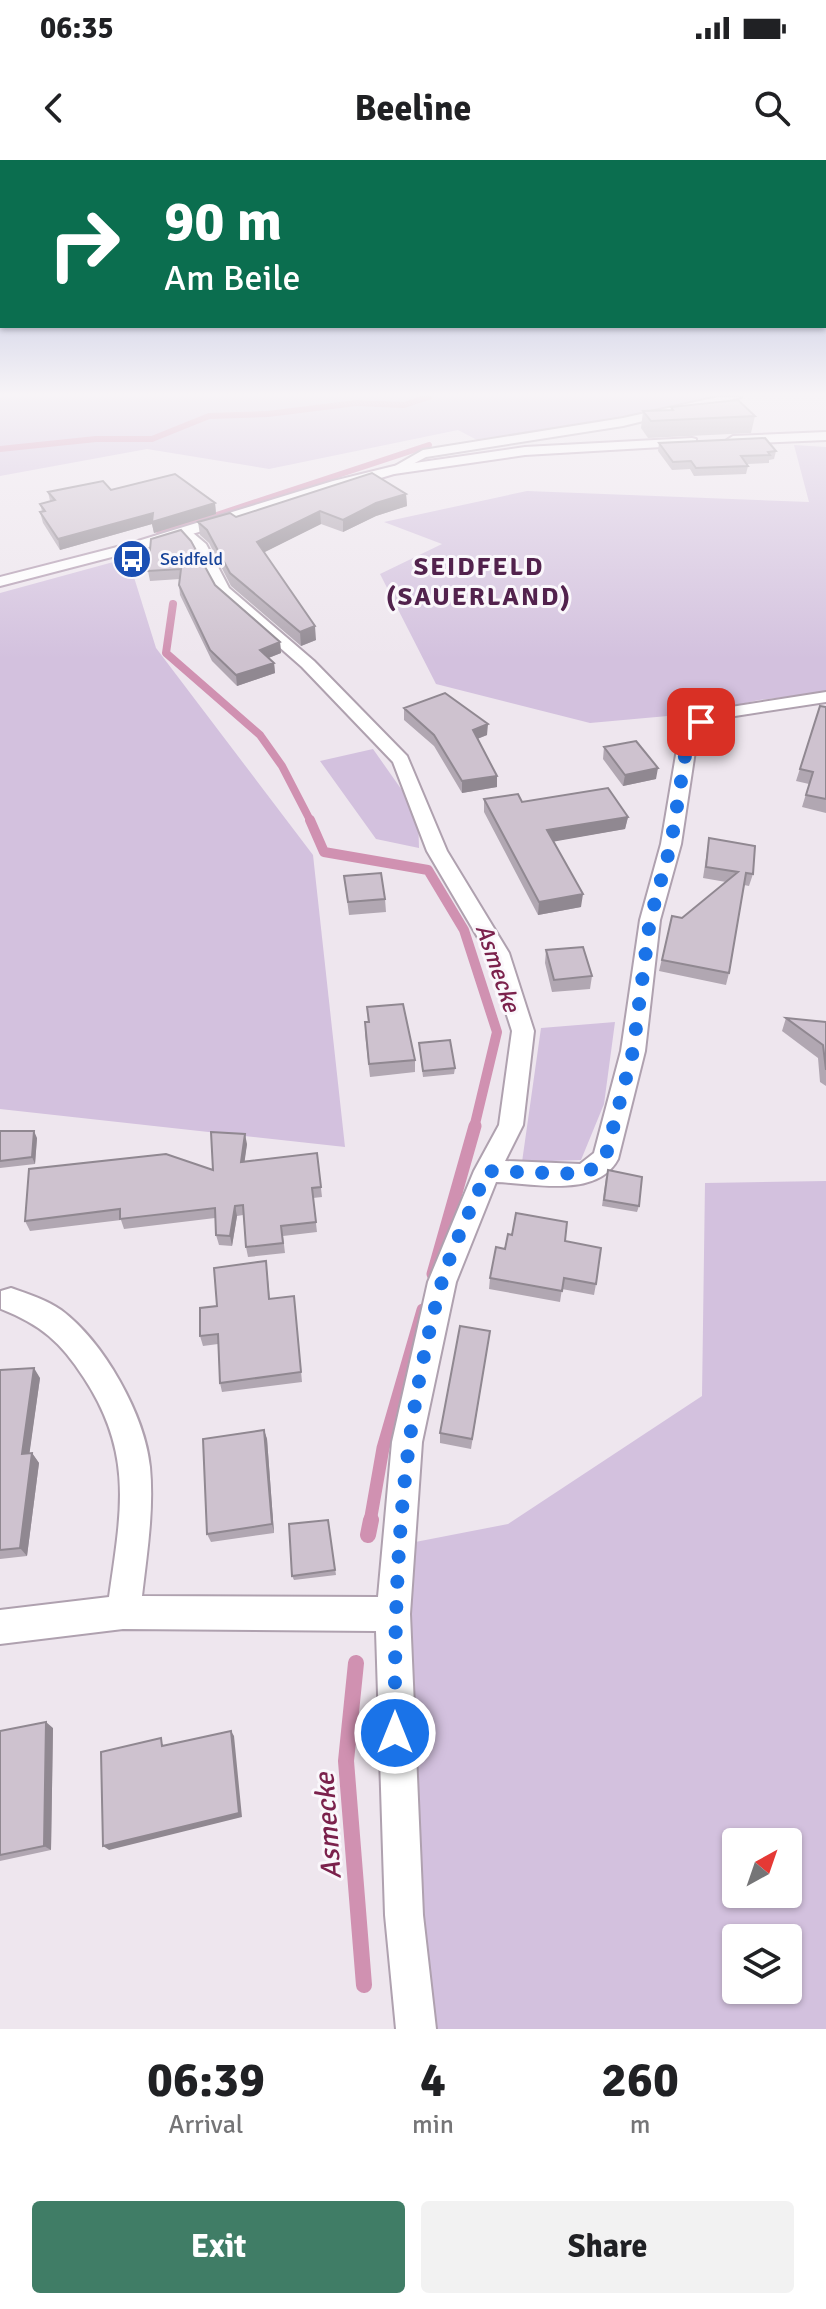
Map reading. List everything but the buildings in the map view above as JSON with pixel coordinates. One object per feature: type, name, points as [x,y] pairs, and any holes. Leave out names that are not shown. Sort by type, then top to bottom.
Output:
[{"type":"street","points":[[0,582],[186,531],[337,484]]},
{"type":"street","points":[[186,531],[201,547],[223,590],[308,664],[401,760],[437,851],[498,953],[523,1031],[511,1125],[487,1171],[442,1282],[407,1442],[393,1614],[404,1915],[416,2029]]},
{"type":"street","points":[[487,1171],[585,1174],[605,1159],[633,1051],[650,920],[671,844],[688,737],[701,722],[718,714],[826,697]]},
{"type":"street","points":[[11,1300],[54,1320],[93,1366],[131,1444],[135,1476],[134,1514],[123,1612]]},
{"type":"street","points":[[0,1627],[123,1612],[393,1614]]},
{"type":"shaded area","points":[[804,484],[826,484],[826,692],[759,700],[701,713],[590,723],[436,684],[380,574],[442,544],[384,522],[527,491],[809,502]]},
{"type":"shaded area","points":[[128,558],[156,648],[313,855],[345,1147],[0,1109],[0,593]]},
{"type":"shaded area","points":[[373,749],[418,813],[419,848],[376,839],[320,761]]},
{"type":"shaded area","points":[[615,1022],[604,1104],[581,1160],[522,1162],[541,1028]]},
{"type":"shaded area","points":[[826,1181],[826,2029],[437,2029],[413,1911],[405,1544],[508,1524],[702,1396],[705,1183]]},
{"type":"waterway","name":"Asmecke","points":[[159,534],[310,484]]},
{"type":"waterway","name":"Asmecke","points":[[173,604],[166,653],[260,735],[282,766],[310,820]]},
{"type":"waterway","name":"Asmecke","points":[[310,820],[324,852],[428,870],[464,930],[497,1032],[474,1128]]},
{"type":"waterway","name":"Asmecke","points":[[433,1274],[475,1126]]},
{"type":"waterway","name":"Asmecke","points":[[370,1522],[383,1448],[423,1310]]},
{"type":"waterway","name":"Asmecke","points":[[368,1535],[371,1520]]},
{"type":"waterway","name":"Asmecke","points":[[356,1663],[346,1761],[364,1985]]},
{"type":"place","name":"Seidfeld","points":[[132,559]]},
{"type":"district","name":"SEIDFELD (SAUERLAND)","points":[[479,581]]},
{"type":"route","points":[[395,1733],[393,1614],[407,1442],[442,1282],[487,1171],[585,1174],[605,1159],[633,1051],[636,1006],[650,920],[671,844],[688,737],[701,722]]}]
